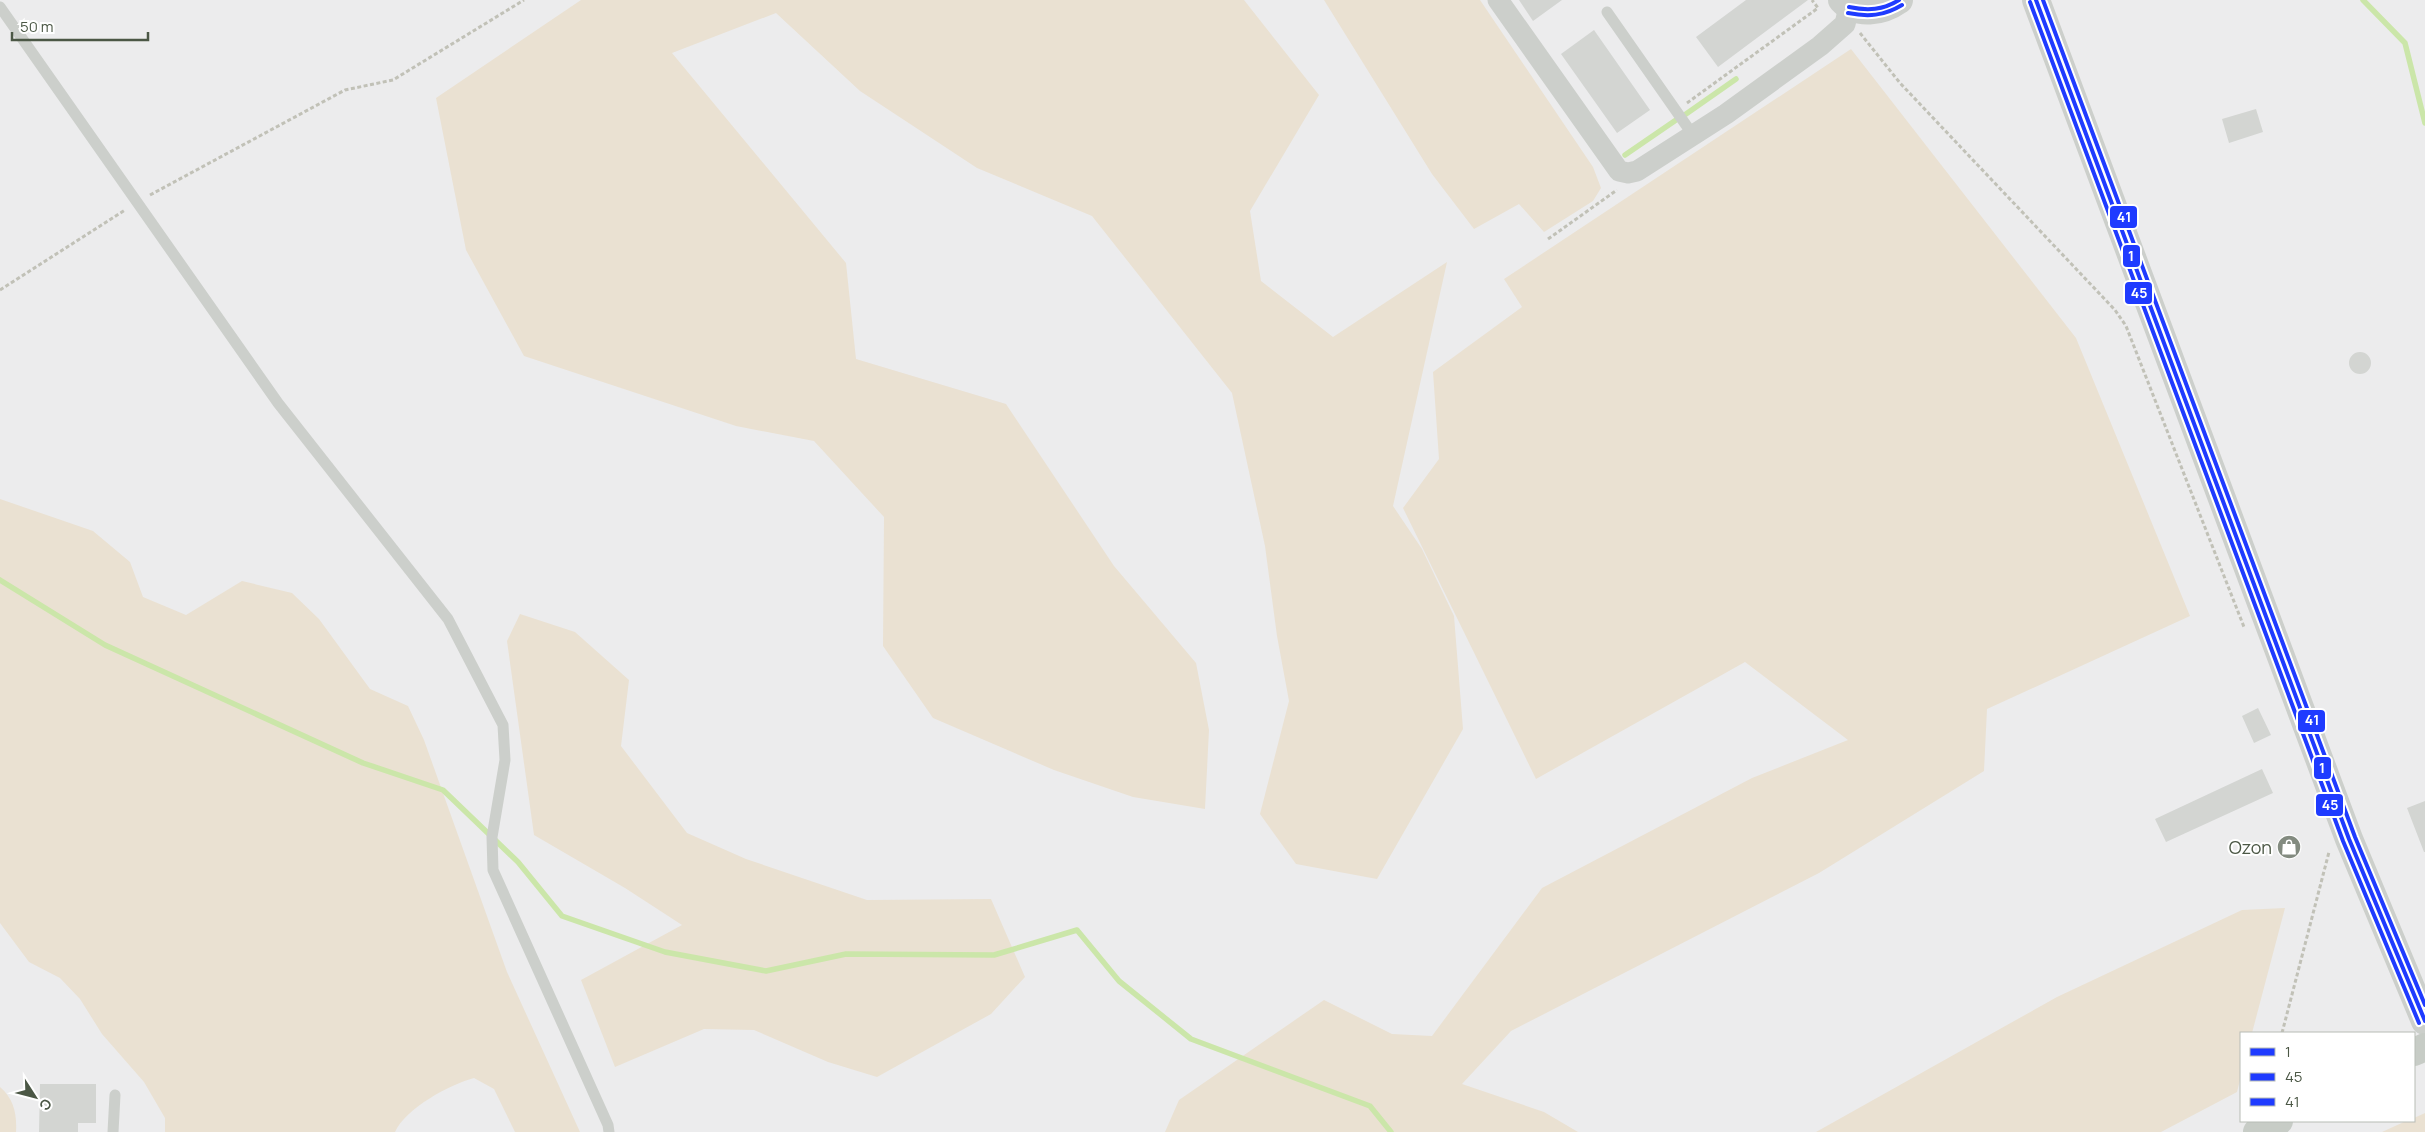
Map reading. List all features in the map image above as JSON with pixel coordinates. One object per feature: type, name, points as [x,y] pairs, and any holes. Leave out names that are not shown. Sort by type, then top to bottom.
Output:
[{"type":"main road","points":[[2257,1132],[2277,1122]]},
{"type":"street","points":[[1498,0],[1623,172],[1637,171],[1726,114],[1820,46],[1845,24],[1845,4],[1872,11],[1890,6],[1899,0]]},
{"type":"street","points":[[2037,0],[2349,839],[2425,1021]]},
{"type":"lane","points":[[0,7],[278,403],[448,619],[503,725],[505,760],[492,837],[493,870],[608,1125],[609,1132]]},
{"type":"lane","points":[[1607,12],[1693,135]]},
{"type":"lane","points":[[113,1132],[115,1095]]},
{"type":"path","points":[[0,290],[136,203],[345,90],[393,80],[524,0]]},
{"type":"path","points":[[1676,111],[1818,8],[1812,0]]},
{"type":"path","points":[[1845,4],[1861,34],[1900,83],[2108,303],[2126,326],[2244,629]]},
{"type":"path","points":[[1548,239],[1621,186],[1623,172]]},
{"type":"path","points":[[2282,1032],[2329,854],[2326,845]]},
{"type":"shaded area","points":[[581,0],[1244,0],[1319,95],[1250,211],[1261,281],[1333,337],[1447,262],[1393,506],[1422,549],[1454,616],[1463,729],[1377,879],[1296,864],[1260,814],[1289,701],[1277,636],[1265,546],[1232,393],[1092,216],[977,168],[860,91],[776,13],[672,53],[846,263],[856,359],[1006,404],[1114,566],[1196,663],[1209,730],[1205,809],[1133,797],[1054,770],[933,718],[883,646],[884,517],[814,441],[736,426],[524,356],[466,250],[436,98]]},
{"type":"shaded area","points":[[1324,0],[1480,0],[1593,167],[1601,188],[1593,201],[1544,232],[1519,204],[1474,229],[1432,174]]},
{"type":"shaded area","points":[[1851,49],[2076,338],[2190,616],[1987,709],[1984,771],[1819,873],[1511,1031],[1462,1084],[1544,1112],[1578,1132],[1165,1132],[1179,1100],[1324,1000],[1392,1034],[1432,1036],[1542,888],[1752,778],[1848,740],[1745,662],[1536,779],[1403,508],[1439,459],[1433,372],[1522,307],[1504,279]]},
{"type":"shaded area","points":[[0,499],[93,531],[130,562],[143,597],[186,615],[242,581],[292,593],[319,619],[370,689],[408,706],[424,740],[507,972],[580,1132],[515,1132],[494,1089],[474,1078],[441,1092],[418,1106],[408,1114],[395,1132],[165,1132],[165,1118],[144,1082],[102,1034],[80,999],[60,978],[29,962],[0,923]]},
{"type":"shaded area","points":[[520,614],[575,632],[629,680],[621,746],[687,833],[746,859],[867,900],[991,899],[1025,977],[991,1014],[877,1077],[828,1062],[754,1030],[704,1029],[615,1067],[581,980],[682,925],[625,888],[534,835],[507,641]]},
{"type":"shaded area","points":[[2285,908],[2252,1032],[2240,1032],[2240,1080],[2237,1092],[2161,1132],[1816,1132],[2057,997],[2242,910]]},
{"type":"shaded area","points":[[0,1087],[9,1097],[14,1107],[16,1132],[0,1132]]},
{"type":"shaded area","points":[[2425,1113],[2425,1132],[2382,1132],[2404,1122],[2415,1122],[2415,1118]]},
{"type":"building","points":[[1519,0],[1562,0],[1533,21]]},
{"type":"building","points":[[1746,0],[1808,0],[1718,67],[1696,37]]},
{"type":"building","points":[[1594,30],[1650,110],[1617,133],[1561,54]]},
{"type":"building","points":[[2256,109],[2263,132],[2229,143],[2222,119]]},
{"type":"building","points":[[2360,352],[2368,355],[2371,363],[2368,371],[2360,374],[2352,371],[2349,363],[2352,355]]},
{"type":"building","points":[[2258,708],[2271,735],[2254,743],[2242,716]]},
{"type":"building","points":[[2262,769],[2273,793],[2166,842],[2155,819]]},
{"type":"building","points":[[2425,801],[2425,852],[2424,852],[2407,808]]},
{"type":"building","points":[[40,1084],[96,1084],[96,1123],[78,1123],[78,1132],[39,1132]]},
{"type":"waterway","points":[[2363,0],[2405,43],[2425,123]]},
{"type":"waterway","points":[[1686,114],[1736,79]]},
{"type":"waterway","points":[[1625,155],[1676,120]]},
{"type":"waterway","points":[[0,580],[105,645],[363,763],[443,790],[518,862],[562,916],[665,952],[766,971],[846,954],[994,955],[1077,930],[1119,981],[1191,1039],[1370,1106],[1391,1132]]},
{"type":"transit line","name":"1","points":[[1849,7],[1875,9],[1899,0]]},
{"type":"transit line","name":"1","points":[[2036,0],[2349,839],[2425,1021]]},
{"type":"transit line","name":"41","points":[[2043,0],[2355,837],[2425,1005]]},
{"type":"transit line","name":"45","points":[[2030,2],[2343,841],[2419,1023]]},
{"type":"transit line","name":"45","points":[[1848,13],[1876,15],[1902,5]]},
{"type":"place","name":"Ozon","points":[[2289,847]]}]
